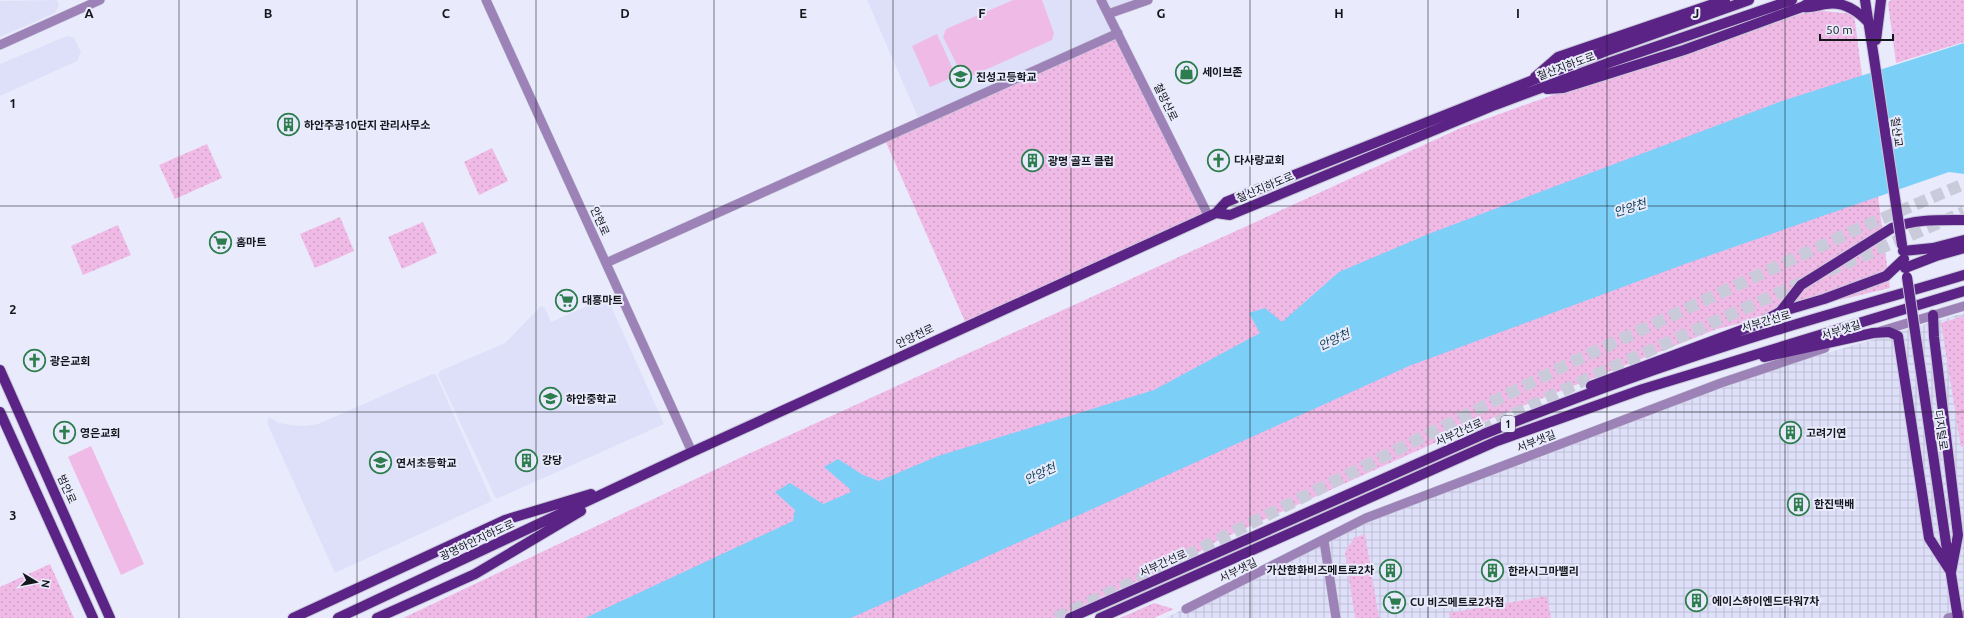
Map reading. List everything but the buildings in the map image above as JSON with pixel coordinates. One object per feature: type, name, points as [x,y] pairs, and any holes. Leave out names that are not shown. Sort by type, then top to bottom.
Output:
[{"type":"main road","points":[[1531,86],[1558,56],[1725,0]]},
{"type":"main road","name":"철산지하도로","points":[[1531,86],[1606,51],[1749,0]]},
{"type":"main road","name":"철산지하도로","points":[[1212,214],[1226,202],[1531,86],[1792,0]]},
{"type":"main road","points":[[1866,0],[1873,22]]},
{"type":"main road","points":[[1873,22],[1881,0]]},
{"type":"main road","points":[[1531,86],[1563,88],[1604,76],[1684,50],[1808,2],[1812,8],[1827,3],[1845,6],[1873,22]]},
{"type":"main road","name":"철산교","points":[[1873,22],[1874,58],[1904,260]]},
{"type":"main road","name":"안양천로","points":[[626,484],[692,452],[1212,214]]},
{"type":"main road","points":[[1780,312],[1801,285],[1892,228],[1907,222],[1926,220],[1964,220]]},
{"type":"main road","points":[[1530,415],[1558,399],[1654,361],[1758,324],[1780,312],[1886,276],[1904,260],[1933,248],[1964,240]]},
{"type":"main road","points":[[1904,260],[1936,256],[1964,248]]},
{"type":"main road","name":"디지털로","points":[[1904,260],[1957,617]]},
{"type":"main road","name":"서부간선로","points":[[1070,618],[1530,415],[1727,345],[1964,275]]},
{"type":"main road","name":"1","points":[[1100,618],[1497,441],[1600,403],[1964,292]]},
{"type":"main road","points":[[1934,315],[1934,337],[1958,535],[1950,572]]},
{"type":"main road","points":[[1698,372],[1873,334],[1889,332],[1898,336],[1929,538],[1950,572]]},
{"type":"main road","name":"범안로","points":[[0,370],[110,618]]},
{"type":"main road","points":[[0,412],[93,618]]},
{"type":"main road","points":[[293,618],[505,520],[626,484]]},
{"type":"main road","points":[[377,618],[474,574],[626,484]]},
{"type":"main road","name":"광명하안지하도로","points":[[338,618],[626,484]]},
{"type":"street","points":[[0,45],[100,0]]},
{"type":"street","name":"안현로","points":[[486,0],[692,452]]},
{"type":"street","name":"철망산로","points":[[1101,0],[1212,214]]},
{"type":"street","points":[[1108,14],[1148,0]]},
{"type":"street","points":[[606,263],[1118,33]]},
{"type":"street","name":"서부샛길","points":[[1186,609],[1324,541],[1366,518],[1721,383],[1808,353],[1964,306]]},
{"type":"street","points":[[1898,336],[1906,324]]},
{"type":"street","points":[[1324,541],[1336,618]]},
{"type":"shaded area","points":[[57,0],[59,5],[55,13],[0,37],[0,1]]},
{"type":"shaded area","name":"진성고등학교","points":[[867,0],[1148,0],[1108,14],[1118,33],[920,122]]},
{"type":"shaded area","points":[[1013,0],[1042,0],[1054,33],[1052,40],[967,78],[962,75],[943,37],[946,29]]},
{"type":"shaded area","points":[[1891,0],[1964,0],[1964,42],[1896,63],[1888,3]]},
{"type":"shaded area","points":[[1813,10],[1854,14],[1890,288],[1717,329],[1470,427],[1217,541],[1195,555],[1055,618],[403,618],[746,455],[1463,127],[1581,85]]},
{"type":"shaded area","name":"광명 골프 클럽","points":[[1118,33],[1208,215],[967,326],[884,138]]},
{"type":"shaded area","points":[[937,34],[956,76],[930,87],[912,46]]},
{"type":"shaded area","points":[[67,36],[74,38],[81,52],[77,61],[0,96],[0,64]]},
{"type":"shaded area","points":[[207,144],[222,178],[175,199],[159,165]]},
{"type":"shaded area","points":[[492,148],[508,181],[479,195],[464,162]]},
{"type":"shaded area","points":[[340,217],[354,251],[315,268],[300,234]]},
{"type":"shaded area","points":[[423,222],[437,253],[402,269],[388,237]]},
{"type":"shaded area","points":[[118,225],[131,255],[83,275],[71,246]]},
{"type":"shaded area","name":"하안중학교","points":[[607,297],[664,424],[496,499],[438,375],[440,371],[505,343],[541,306],[545,308],[551,322]]},
{"type":"shaded area","points":[[1964,313],[1964,618],[1165,618],[1422,497],[1530,456],[1789,364]]},
{"type":"shaded area","points":[[1964,316],[1964,446],[1961,447],[1941,323]]},
{"type":"shaded area","name":"연서초등학교","points":[[432,374],[436,375],[492,501],[335,573],[267,423],[269,417],[279,423],[291,425],[304,426],[318,424]]},
{"type":"shaded area","points":[[91,446],[144,564],[121,575],[68,457]]},
{"type":"shaded area","points":[[1365,534],[1379,618],[1355,618],[1345,552],[1354,538]]},
{"type":"shaded area","points":[[50,564],[74,618],[0,618],[0,587]]},
{"type":"shaded area","points":[[1547,596],[1551,618],[1450,618],[1449,613]]},
{"type":"shaded area","points":[[1154,603],[1174,609],[1154,618],[1120,618]]},
{"type":"water","name":"안양천","points":[[1964,43],[1964,174],[1949,172],[1685,264],[1409,366],[851,618],[585,618],[793,521],[795,510],[775,492],[790,483],[823,504],[851,492],[850,489],[824,467],[838,459],[863,475],[879,481],[938,456],[1154,390],[1260,333],[1249,313],[1265,308],[1282,322],[1339,272],[1431,233],[1782,101]]},
{"type":"tunnel","points":[[1056,618],[1148,575],[1566,365],[1855,230],[1964,184]]},
{"type":"tunnel","points":[[1828,271],[1964,212]]},
{"type":"tunnel","points":[[1465,438],[1593,376],[1808,280]]},
{"type":"tunnel","points":[[1156,588],[1233,551]]},
{"type":"place","name":"세이브존","points":[[1186,72]]},
{"type":"place","name":"진성고등학교","points":[[960,77]]},
{"type":"place","name":"하안주공10단지 관리사무소","points":[[289,125]]},
{"type":"place","name":"다사랑교회","points":[[1218,160]]},
{"type":"place","name":"광명 골프 클럽","points":[[1033,161]]},
{"type":"place","name":"홈마트","points":[[221,242]]},
{"type":"place","name":"대흥마트","points":[[566,300]]},
{"type":"place","name":"광은교회","points":[[34,361]]},
{"type":"place","name":"하안중학교","points":[[551,399]]},
{"type":"place","name":"영은교회","points":[[65,433]]},
{"type":"place","name":"고려기연","points":[[1790,433]]},
{"type":"place","name":"강당","points":[[527,460]]},
{"type":"place","name":"연서초등학교","points":[[381,463]]},
{"type":"place","name":"한진택배","points":[[1798,504]]},
{"type":"place","name":"가산한화비즈메트로2차","points":[[1390,570]]},
{"type":"place","name":"한라시그마밸리","points":[[1492,571]]},
{"type":"place","name":"에이스하이엔드타워7차","points":[[1696,601]]},
{"type":"place","name":"CU 비즈메트로2차점","points":[[1395,602]]}]
